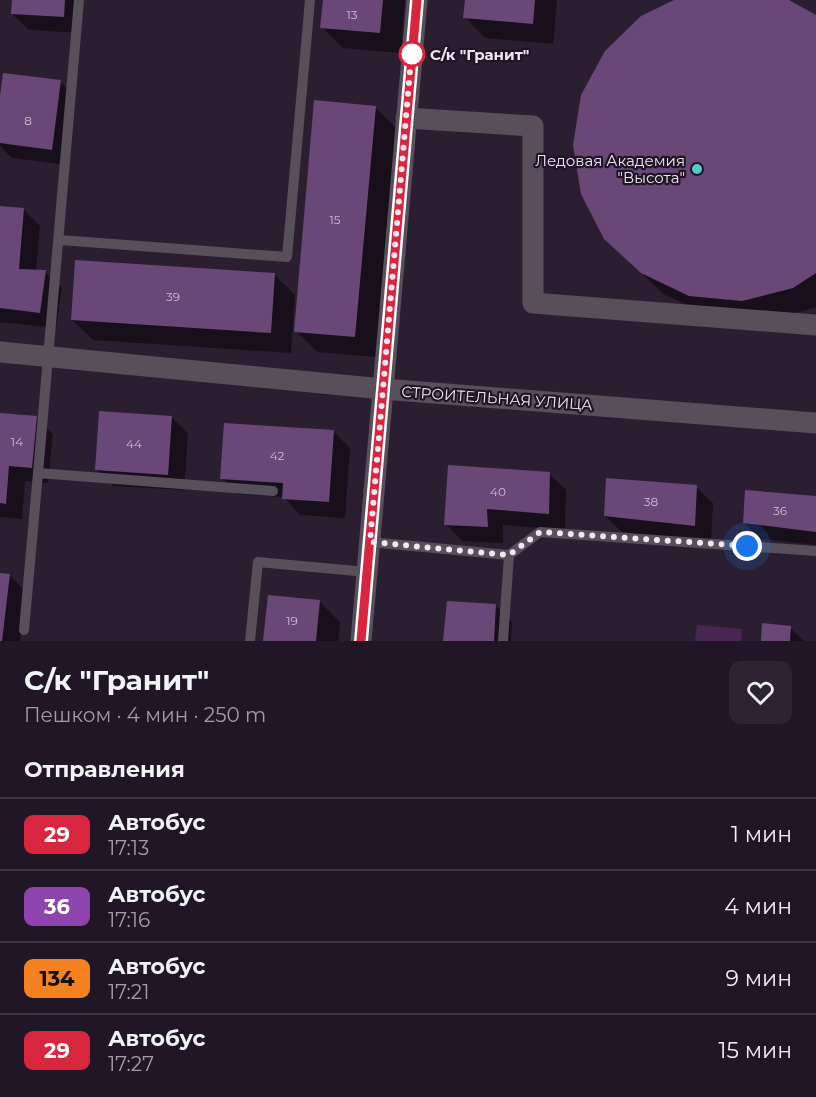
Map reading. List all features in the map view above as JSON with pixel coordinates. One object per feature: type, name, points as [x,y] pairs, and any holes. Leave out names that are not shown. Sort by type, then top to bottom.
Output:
[{"type":"street","points":[[361,641],[417,0]]},
{"type":"street","points":[[406,118],[533,126],[533,303],[816,325]]},
{"type":"street","name":"СТРОИТЕЛЬНАЯ УЛИЦА","points":[[0,352],[383,389],[816,423]]},
{"type":"lane","points":[[24,630],[60,240],[79,0]]},
{"type":"lane","points":[[60,240],[287,257],[310,0]]},
{"type":"lane","points":[[38,474],[273,491]]},
{"type":"lane","points":[[370,542],[509,555],[540,532],[816,551]]},
{"type":"lane","points":[[503,641],[509,555]]},
{"type":"lane","points":[[250,641],[258,562],[367,572]]},
{"type":"shaded area","points":[[697,625],[742,629],[741,641],[695,641]]},
{"type":"building","points":[[12,0],[65,0],[64,17],[11,14]]},
{"type":"building","points":[[323,0],[383,0],[380,33],[320,28]]},
{"type":"building","points":[[465,0],[535,0],[533,24],[463,18]]},
{"type":"building","name":"Ледовая Академия \"Высота\"","points":[[674,0],[789,0],[816,15],[816,273],[793,288],[742,301],[689,296],[641,273],[604,239],[581,194],[573,145],[581,95],[605,51],[641,16]]},
{"type":"building","points":[[3,73],[61,80],[52,150],[0,143],[0,96]]},
{"type":"building","points":[[314,100],[376,106],[355,337],[294,332]]},
{"type":"building","points":[[0,206],[24,208],[19,269],[46,270],[40,313],[0,308]]},
{"type":"building","points":[[75,260],[275,273],[271,333],[71,320]]},
{"type":"building","points":[[99,411],[172,416],[168,475],[95,470]]},
{"type":"building","points":[[0,413],[37,416],[32,468],[9,466],[6,504],[0,503]]},
{"type":"building","points":[[224,423],[334,430],[329,502],[282,499],[283,483],[220,479]]},
{"type":"building","points":[[448,465],[550,472],[549,514],[487,509],[488,527],[444,525]]},
{"type":"building","points":[[606,478],[697,485],[695,526],[604,516]]},
{"type":"building","points":[[745,490],[816,496],[816,532],[743,523]]},
{"type":"building","points":[[0,573],[10,574],[2,641],[0,641]]},
{"type":"building","points":[[268,595],[320,600],[316,641],[263,641]]},
{"type":"building","points":[[447,601],[496,604],[494,641],[443,641]]},
{"type":"building","points":[[762,623],[791,626],[790,641],[761,641]]},
{"type":"bus line","name":"29","points":[[361,641],[417,0]]},
{"type":"place","name":"С/к \"Гранит\"","points":[[412,54]]},
{"type":"place","name":"Ледовая Академия \"Высота\"","points":[[697,169]]},
{"type":"route","points":[[412,54],[412,47],[370,542],[509,555],[540,532],[747,546]]}]
